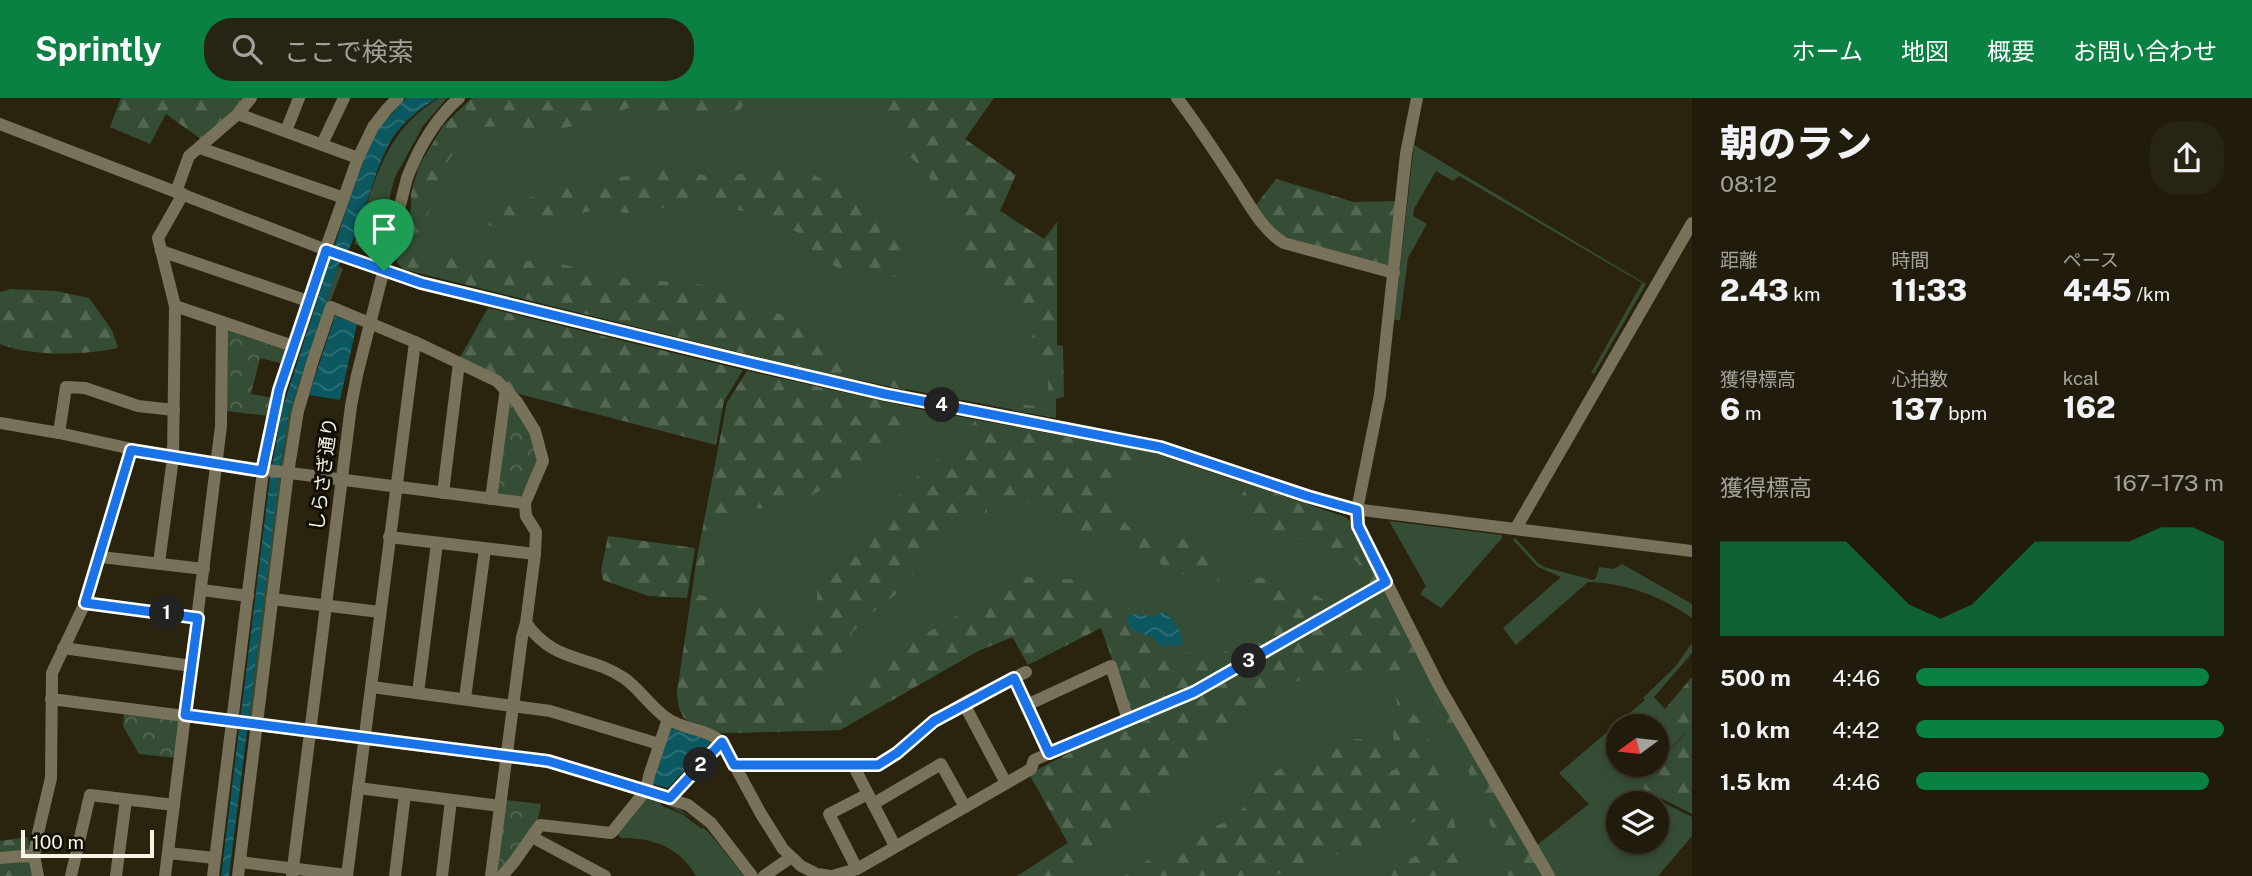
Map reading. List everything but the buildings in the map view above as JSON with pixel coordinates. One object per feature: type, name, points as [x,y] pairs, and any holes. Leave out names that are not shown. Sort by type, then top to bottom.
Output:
[{"type":"street","points":[[159,563],[173,458],[175,306],[158,238],[180,193],[189,156],[238,114],[251,98]]},
{"type":"street","points":[[286,131],[299,98]]},
{"type":"street","points":[[322,144],[344,98]]},
{"type":"street","points":[[213,876],[262,471],[279,390],[358,158],[373,127],[398,98]]},
{"type":"street","name":"しらさぎ通り","points":[[293,872],[355,386],[401,198],[416,155],[431,129],[459,98]]},
{"type":"street","points":[[1177,98],[1273,236],[1284,243],[1394,273]]},
{"type":"street","points":[[1417,98],[1406,154],[1380,395],[1357,510],[1358,526],[1439,686],[1549,876]]},
{"type":"street","points":[[238,114],[358,158]]},
{"type":"street","points":[[0,124],[327,251],[421,283],[885,394],[1160,447],[1357,510],[1692,551]]},
{"type":"street","points":[[200,148],[344,198]]},
{"type":"street","points":[[1516,528],[1692,223]]},
{"type":"street","points":[[161,251],[308,301]]},
{"type":"street","points":[[175,306],[293,346]]},
{"type":"street","points":[[238,876],[298,411],[331,307],[415,342],[497,381],[517,402],[535,431],[543,461],[525,503],[526,516],[536,532],[536,554],[512,705],[491,876]]},
{"type":"street","points":[[165,876],[221,426],[222,322]]},
{"type":"street","points":[[240,862],[293,872],[347,875],[415,342]]},
{"type":"street","points":[[443,493],[459,363]]},
{"type":"street","points":[[59,432],[66,387],[85,388],[138,406],[174,410]]},
{"type":"street","points":[[491,499],[506,388]]},
{"type":"street","points":[[0,423],[59,432],[131,450],[216,465],[525,503]]},
{"type":"street","points":[[38,876],[34,855],[51,778],[52,673],[85,603],[131,450]]},
{"type":"street","points":[[389,537],[536,554]]},
{"type":"street","points":[[418,692],[437,543]]},
{"type":"street","points":[[466,698],[485,549]]},
{"type":"street","points":[[100,557],[204,569]]},
{"type":"street","points":[[526,623],[546,646],[626,679],[668,719],[714,735],[722,742],[761,814],[790,858],[811,871],[831,876],[857,869],[1031,769],[1034,760],[1213,681],[1386,582]]},
{"type":"street","points":[[202,590],[248,596]]},
{"type":"street","points":[[272,599],[380,612]]},
{"type":"street","points":[[85,603],[198,618]]},
{"type":"street","points":[[62,648],[192,666]]},
{"type":"street","points":[[1027,705],[1111,666],[1128,720]]},
{"type":"street","points":[[734,765],[873,766],[883,763],[929,725],[1020,675],[1027,705],[1049,753]]},
{"type":"street","points":[[372,687],[550,711],[659,744]]},
{"type":"street","points":[[51,699],[556,763],[688,804],[711,823],[752,876]]},
{"type":"street","points":[[964,704],[1006,783]]},
{"type":"street","points":[[502,876],[540,824],[611,833],[646,790],[668,719]]},
{"type":"street","points":[[670,798],[722,742]]},
{"type":"street","points":[[857,869],[829,814],[870,799],[941,764],[965,807]]},
{"type":"street","points":[[854,766],[895,846]]},
{"type":"street","points":[[358,788],[500,806]]},
{"type":"street","points":[[395,876],[405,794]]},
{"type":"street","points":[[71,876],[90,795],[174,805]]},
{"type":"street","points":[[116,876],[125,800]]},
{"type":"street","points":[[442,876],[451,800]]},
{"type":"street","points":[[532,837],[605,876]]},
{"type":"street","points":[[168,853],[215,858]]},
{"type":"street","points":[[0,858],[34,855]]},
{"type":"street","points":[[764,876],[790,858]]},
{"type":"green space","points":[[121,98],[247,98],[202,140],[166,114],[150,144],[110,127]]},
{"type":"green space","points":[[439,98],[447,98],[423,126],[395,177],[381,248],[374,251],[354,244],[375,181],[392,144],[420,112]]},
{"type":"green space","points":[[472,98],[924,98],[1002,247],[1057,279],[1056,418],[833,375],[403,269],[397,262],[402,233],[407,228],[411,194],[419,166],[443,126]]},
{"type":"green space","points":[[472,98],[751,98],[733,118],[706,114],[690,108],[663,114],[628,108],[600,119],[533,136],[507,126],[485,127],[471,133],[458,145],[447,163],[446,183],[434,194],[427,218],[420,227],[415,250],[427,257],[555,262],[604,276],[716,286],[809,327],[827,353],[856,371],[903,379],[905,390],[750,355],[403,269],[397,262],[402,233],[407,228],[411,194],[419,166],[443,126]]},
{"type":"green space","points":[[856,98],[994,98],[965,139],[1016,175],[1000,211],[1044,239],[1057,222],[1057,345],[1063,346],[1064,397],[1056,399],[1056,418],[1011,410],[1021,404],[1033,406],[1049,403],[1047,369],[1032,348],[1036,324],[1024,307],[1009,293],[963,260],[959,250],[959,222],[939,210],[928,173],[911,158],[896,135]]},
{"type":"green space","points":[[1414,145],[1646,284],[1594,374],[1591,373],[1642,283],[1459,176],[1453,181],[1436,171],[1414,209],[1413,216],[1427,224],[1408,258],[1400,320],[1394,320]]},
{"type":"green space","points":[[772,168],[809,172],[853,197],[910,248],[910,257],[902,275],[847,274],[816,254],[797,232],[769,216],[713,205],[679,205],[631,213],[590,211],[556,220],[499,226],[485,225],[479,216],[484,211],[591,180],[671,169],[724,177]]},
{"type":"green space","points":[[1276,179],[1354,202],[1398,201],[1389,267],[1327,251],[1278,234],[1256,205]]},
{"type":"green space","points":[[338,266],[343,269],[330,302],[285,468],[280,468],[289,412]]},
{"type":"green space","points":[[11,289],[56,291],[89,298],[112,330],[118,348],[58,354],[27,351],[0,344],[0,292]]},
{"type":"green space","points":[[488,308],[743,370],[724,401],[716,445],[515,393],[459,359]]},
{"type":"green space","points":[[229,328],[286,348],[284,364],[260,358],[251,394],[274,398],[270,416],[226,411],[226,330]]},
{"type":"green space","points":[[747,371],[913,408],[1154,453],[1345,517],[1379,579],[1192,688],[1106,641],[1095,603],[978,651],[840,730],[722,733],[684,718],[679,708],[677,693],[697,558],[727,403]]},
{"type":"green space","points":[[747,371],[913,408],[906,423],[884,444],[846,474],[806,499],[779,509],[755,508],[738,514],[719,531],[706,553],[699,595],[776,611],[806,625],[817,622],[817,581],[829,570],[868,550],[877,515],[925,469],[955,445],[976,420],[1154,453],[1138,463],[1110,491],[1109,504],[1128,526],[1148,541],[1183,539],[1216,551],[1221,565],[1218,581],[1201,573],[1168,575],[1157,558],[1139,560],[1114,534],[1092,540],[1084,539],[1081,533],[1018,498],[986,505],[988,517],[980,520],[969,519],[939,532],[932,552],[896,594],[864,619],[852,633],[852,642],[834,662],[807,682],[801,698],[805,716],[822,718],[835,713],[898,650],[1023,577],[1085,580],[1114,602],[1131,635],[1155,647],[1164,656],[1189,652],[1215,657],[1264,627],[1271,615],[1243,589],[1257,578],[1284,581],[1327,602],[1345,598],[1360,580],[1358,563],[1347,554],[1260,527],[1241,509],[1238,502],[1248,484],[1345,517],[1354,525],[1379,579],[1233,666],[1132,715],[1101,628],[1028,665],[1013,638],[1010,638],[978,651],[840,730],[722,733],[684,718],[679,708],[677,693],[697,558],[727,403]]},
{"type":"green space","points":[[508,399],[526,423],[539,460],[521,496],[499,496],[496,492]]},
{"type":"green space","points":[[278,478],[284,479],[255,717],[249,716]]},
{"type":"green space","points":[[1389,521],[1502,535],[1502,538],[1441,608],[1420,594],[1426,586]]},
{"type":"green space","points":[[608,536],[695,548],[687,598],[648,596],[603,580],[601,571]]},
{"type":"green space","points":[[1515,538],[1544,567],[1593,580],[1599,567],[1614,569],[1622,564],[1692,604],[1692,618],[1643,592],[1588,582],[1516,645],[1503,628],[1561,577],[1538,567],[1513,540]]},
{"type":"green space","points":[[1383,589],[1387,591],[1545,876],[1508,876],[1507,864],[1467,768],[1426,678],[1418,672],[1411,674],[1406,681],[1411,692],[1414,715],[1423,719],[1447,796],[1457,835],[1462,876],[1369,876],[1404,862],[1422,850],[1430,829],[1429,815],[1353,849],[1272,876],[1125,876],[1173,843],[1227,822],[1247,805],[1258,784],[1289,763],[1355,739],[1371,739],[1379,745],[1387,770],[1395,770],[1397,766],[1391,719],[1398,708],[1395,692],[1385,682],[1373,677],[1319,673],[1267,693],[1236,719],[1213,744],[1193,775],[1100,837],[1067,876],[1018,876],[1068,843],[1029,774]]},
{"type":"green space","points":[[1378,591],[1545,876],[1017,876],[1068,843],[1055,819]]},
{"type":"green space","points":[[1692,643],[1692,653],[1654,697],[1670,714],[1629,714],[1645,700],[1643,698],[1675,667]]},
{"type":"green space","points":[[1692,677],[1692,814],[1669,802],[1669,791],[1643,789],[1647,777],[1670,777],[1670,750],[1686,733],[1665,709]]},
{"type":"green space","points":[[124,714],[180,721],[176,758],[139,754],[123,726]]},
{"type":"green space","points":[[1670,714],[1686,732],[1670,749]]},
{"type":"green space","points":[[1606,733],[1606,777],[1647,777],[1642,791],[1606,791],[1606,854],[1669,854],[1669,806],[1692,817],[1692,836],[1658,876],[1553,876],[1537,845],[1589,804],[1559,773]]},
{"type":"green space","points":[[645,797],[660,802],[662,806],[682,814],[703,828],[744,876],[696,876],[674,851],[655,842],[621,838],[617,833]]},
{"type":"green space","points":[[505,800],[541,804],[531,833],[498,872]]},
{"type":"green space","points":[[28,837],[32,876],[0,876],[0,841]]},
{"type":"water","points":[[406,98],[437,98],[405,123],[390,142],[376,173],[361,221],[338,266],[289,412],[229,876],[221,876],[270,477],[282,410],[367,151],[379,128]]},
{"type":"water","points":[[335,316],[357,324],[340,400],[309,395]]},
{"type":"water","points":[[1163,612],[1177,627],[1182,636],[1182,645],[1161,646],[1151,636],[1133,630],[1128,624],[1130,614],[1153,616]]},
{"type":"water","points":[[671,728],[713,741],[668,788],[653,784]]},
{"type":"route","points":[[326,250],[384,271],[421,283],[885,394],[1134,441],[1181,453],[1357,510],[1358,526],[1386,582],[1194,692],[1049,753],[1014,678],[934,721],[887,761],[878,765],[734,765],[722,742],[670,798],[548,761],[185,715],[198,618],[85,603],[131,450],[262,471],[279,390],[326,250]]}]
